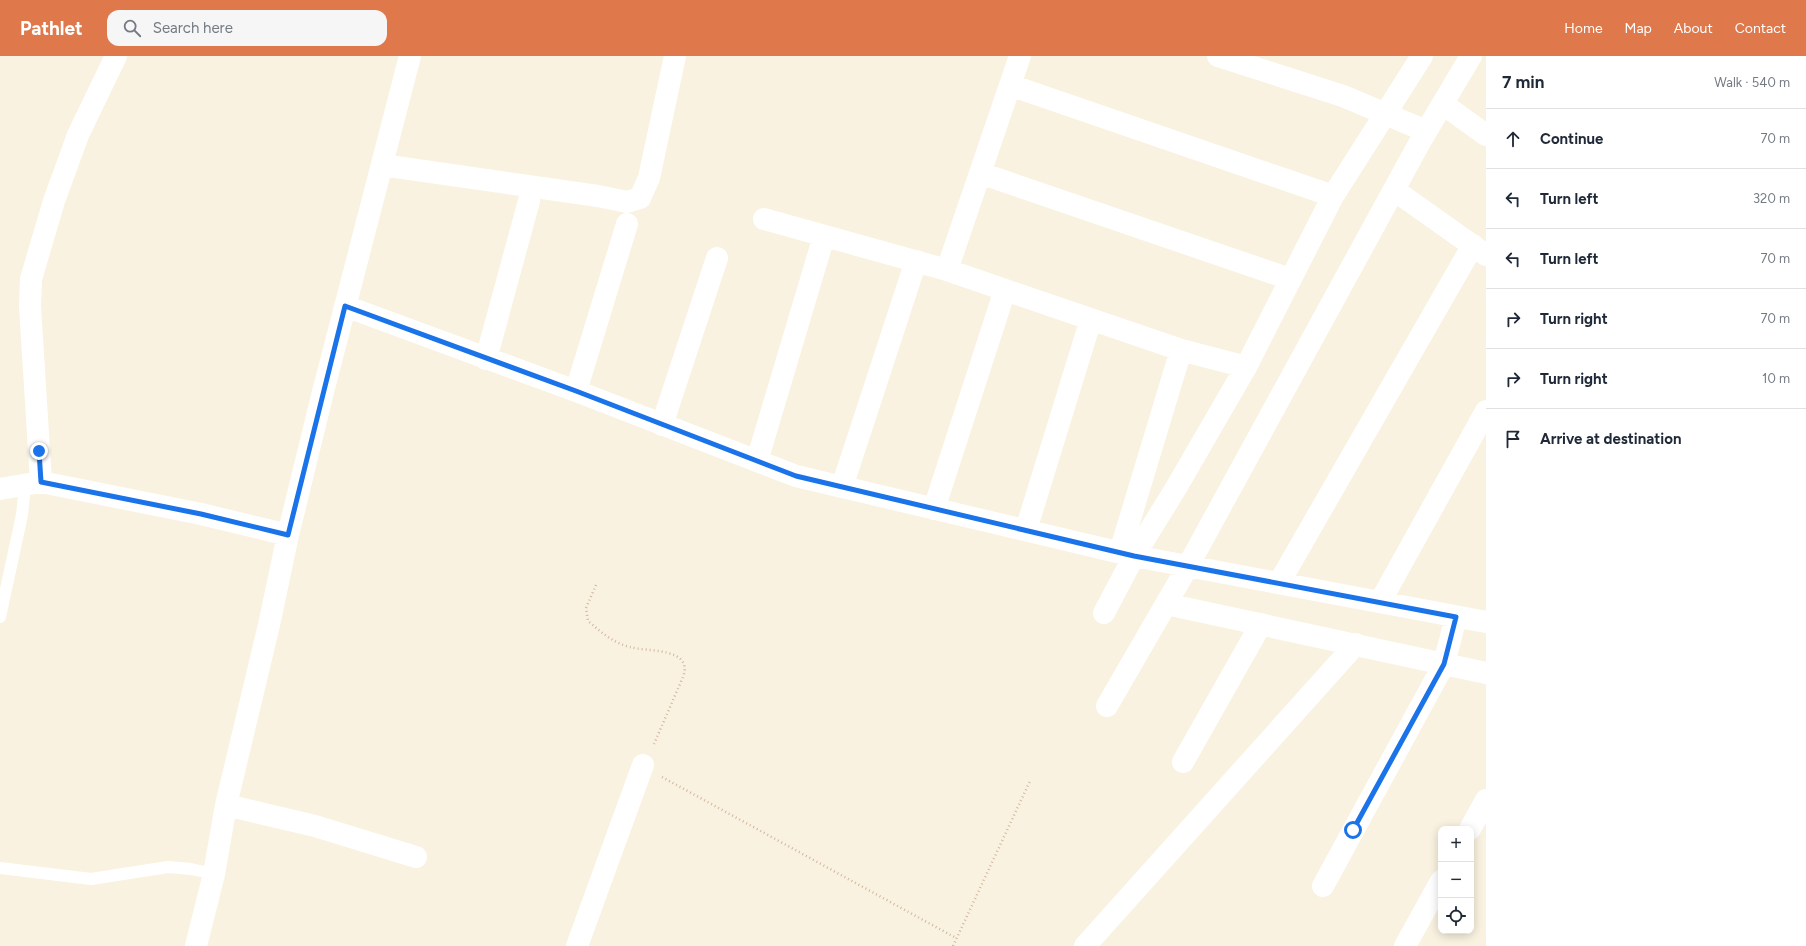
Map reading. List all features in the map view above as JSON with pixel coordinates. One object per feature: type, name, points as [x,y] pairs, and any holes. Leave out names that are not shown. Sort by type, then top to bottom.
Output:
[{"type":"street","points":[[33,483],[30,306],[31,279],[54,201],[78,136],[116,56]]},
{"type":"street","points":[[196,946],[214,874],[226,805],[269,625],[288,535],[345,306],[410,56]]},
{"type":"street","points":[[382,165],[590,195],[627,202],[640,198],[650,178],[675,56]]},
{"type":"street","points":[[947,270],[1020,56]]},
{"type":"street","points":[[1218,56],[1343,96],[1426,131]]},
{"type":"street","points":[[1127,554],[1176,488],[1246,366],[1332,196],[1422,56]]},
{"type":"street","points":[[1107,706],[1188,566],[1426,131],[1471,56]]},
{"type":"street","points":[[1010,85],[1332,196]]},
{"type":"street","points":[[1443,104],[1486,135]]},
{"type":"street","points":[[980,173],[1290,279]]},
{"type":"street","points":[[1279,583],[1479,250],[1394,190]]},
{"type":"street","points":[[486,358],[530,201]]},
{"type":"street","points":[[764,219],[947,270],[1181,350],[1246,366]]},
{"type":"street","points":[[576,391],[627,224]]},
{"type":"street","points":[[757,461],[824,236]]},
{"type":"street","points":[[662,425],[716,258]]},
{"type":"street","points":[[842,487],[916,261]]},
{"type":"street","points":[[934,508],[1005,290]]},
{"type":"street","points":[[345,306],[576,391],[796,476],[1127,554],[1456,617],[1483,617]]},
{"type":"street","points":[[1026,530],[1091,319]]},
{"type":"street","points":[[1104,613],[1127,554],[1181,350]]},
{"type":"street","points":[[1380,602],[1486,412]]},
{"type":"street","points":[[0,489],[33,483],[201,514],[288,535]]},
{"type":"street","points":[[1166,604],[1486,673]]},
{"type":"street","points":[[1323,886],[1444,664],[1456,617]]},
{"type":"street","points":[[1183,762],[1262,624]]},
{"type":"street","points":[[1085,946],[1356,644]]},
{"type":"street","points":[[577,946],[643,765]]},
{"type":"street","points":[[1472,826],[1486,800]]},
{"type":"street","points":[[226,805],[315,826],[416,857]]},
{"type":"street","points":[[1405,946],[1438,886]]},
{"type":"lane","points":[[0,617],[22,515],[33,483]]},
{"type":"lane","points":[[0,868],[91,879],[168,867],[191,869],[214,874]]},
{"type":"path","points":[[596,585],[586,608],[588,621],[610,640],[631,648],[673,653],[683,663],[686,670],[656,741],[643,765],[956,938]]},
{"type":"path","points":[[953,946],[1030,781]]},
{"type":"route","points":[[39,451],[41,482],[201,514],[288,535],[345,306],[576,391],[796,476],[1134,556],[1456,617],[1444,664],[1353,830]]}]
